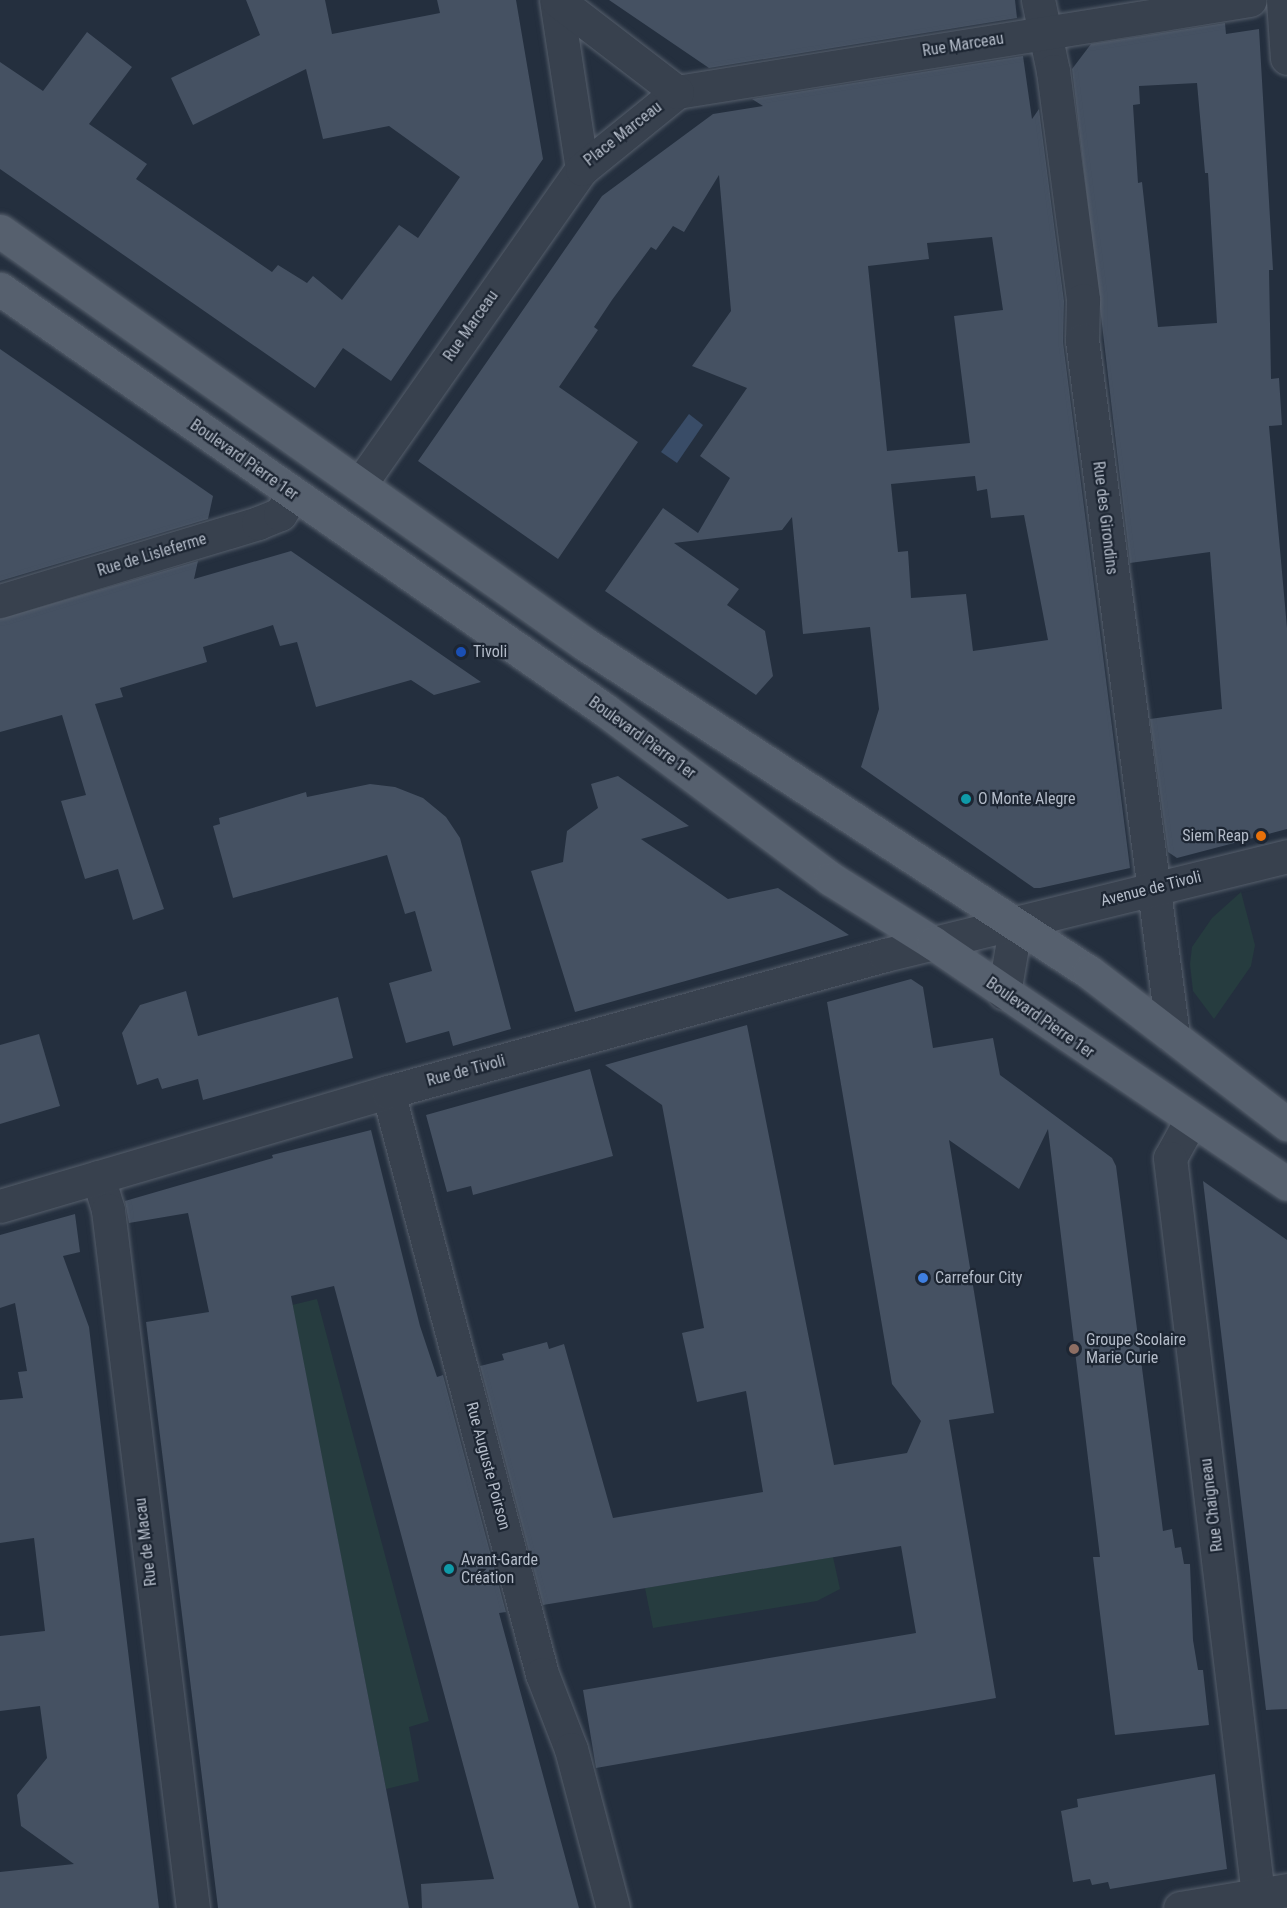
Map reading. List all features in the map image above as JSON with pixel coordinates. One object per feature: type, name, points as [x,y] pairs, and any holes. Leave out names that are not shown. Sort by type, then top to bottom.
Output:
[{"type":"main road","points":[[0,231],[361,483],[585,644],[1089,972],[1287,1124]]},
{"type":"main road","name":"Boulevard Pierre 1er","points":[[0,289],[605,710],[831,879],[933,943],[1287,1184]]},
{"type":"street","name":"Place Marceau","points":[[556,0],[677,92],[582,169]]},
{"type":"street","name":"Place Marceau","points":[[556,0],[582,169]]},
{"type":"street","name":"Rue des Girondins","points":[[1038,0],[1053,71],[1083,300],[1082,340],[1173,1036]]},
{"type":"street","name":"Rue Marceau","points":[[677,92],[1250,0]]},
{"type":"street","points":[[1283,0],[1287,58]]},
{"type":"street","name":"Rue Marceau","points":[[361,483],[582,169]]},
{"type":"street","name":"Rue de Lisleferme","points":[[0,601],[258,523],[280,514],[293,495]]},
{"type":"street","name":"Avenue de Tivoli","points":[[933,943],[1287,856]]},
{"type":"street","points":[[1004,993],[1016,923]]},
{"type":"street","name":"Rue de Tivoli","points":[[0,1206],[388,1092],[933,943]]},
{"type":"street","name":"Rue Auguste Poirson","points":[[388,1092],[542,1674],[571,1749],[613,1908]]},
{"type":"street","name":"Rue Chaigneau","points":[[1191,1120],[1170,1158],[1273,1892]]},
{"type":"street","name":"Rue de Macau","points":[[98,1177],[108,1210],[193,1908]]},
{"type":"street","points":[[1192,1907],[1273,1892]]},
{"type":"green space","points":[[1241,892],[1255,945],[1251,966],[1214,1019],[1193,991],[1190,964],[1192,947],[1212,918]]},
{"type":"green space","points":[[317,1299],[429,1721],[409,1727],[419,1781],[386,1789],[292,1305]]},
{"type":"green space","points":[[833,1557],[840,1589],[817,1601],[653,1628],[645,1588]]},
{"type":"water","points":[[689,414],[703,425],[677,463],[661,452]]},
{"type":"building","points":[[246,0],[325,0],[332,34],[440,13],[437,0],[516,0],[543,159],[391,381],[343,348],[315,388],[0,169],[0,62],[43,91],[87,32],[132,67],[89,124],[147,164],[136,179],[272,272],[278,265],[307,283],[313,276],[342,300],[399,225],[418,238],[460,177],[389,126],[323,139],[306,69],[193,125],[171,78],[260,35]]},
{"type":"building","points":[[609,0],[1015,0],[1017,18],[709,68]]},
{"type":"building","points":[[1225,23],[1226,34],[1259,29],[1273,270],[1269,270],[1271,379],[1279,378],[1282,425],[1269,426],[1287,628],[1287,829],[1177,858],[1168,852],[1150,719],[1222,709],[1210,552],[1130,563],[1072,69],[1091,44]],"holes":[[[1197,83],[1205,173],[1208,173],[1217,323],[1158,327],[1142,182],[1138,183],[1133,105],[1140,104],[1139,86]]]},
{"type":"building","points":[[1023,56],[1032,119],[1039,109],[1064,301],[1063,342],[1130,868],[1034,888],[861,767],[879,709],[870,627],[803,634],[792,517],[782,530],[674,543],[739,589],[727,605],[765,631],[773,676],[756,695],[605,591],[663,508],[698,533],[730,478],[700,456],[747,388],[692,366],[731,311],[719,175],[684,232],[673,226],[656,250],[651,247],[594,327],[598,330],[559,387],[638,442],[558,559],[418,461],[602,196],[713,114],[763,106],[752,99]],"holes":[[[992,237],[1003,310],[954,316],[970,443],[887,451],[868,266],[929,259],[927,243]],[[975,476],[977,491],[987,489],[991,518],[1024,515],[1048,640],[973,651],[966,594],[911,598],[908,551],[898,552],[891,484]]]},
{"type":"building","points":[[0,349],[213,496],[208,519],[0,581]]},
{"type":"building","points":[[291,551],[481,682],[434,695],[411,680],[316,707],[297,642],[280,646],[273,625],[203,647],[207,662],[120,688],[123,697],[95,704],[164,909],[133,920],[118,869],[85,879],[61,801],[86,795],[62,715],[0,732],[0,619],[198,561],[194,579]]},
{"type":"building","points":[[618,776],[689,826],[641,839],[728,899],[778,888],[849,935],[575,1012],[531,871],[563,862],[567,831],[598,808],[591,784]]},
{"type":"building","points":[[370,784],[395,787],[423,798],[446,817],[460,838],[511,1029],[453,1046],[449,1031],[406,1043],[389,983],[432,971],[415,911],[405,914],[387,855],[233,898],[213,826],[220,824],[219,818],[306,792],[307,797]]},
{"type":"building","points":[[911,979],[923,987],[933,1048],[993,1038],[1000,1075],[1112,1158],[1116,1166],[1163,1531],[1172,1529],[1175,1548],[1181,1547],[1184,1564],[1190,1564],[1193,1640],[1198,1670],[1203,1670],[1209,1725],[1115,1735],[1093,1557],[1100,1557],[1048,1129],[1019,1189],[949,1140],[994,1413],[949,1420],[996,1698],[596,1768],[583,1690],[916,1633],[901,1546],[543,1605],[480,1366],[504,1360],[502,1354],[547,1342],[549,1349],[564,1344],[613,1518],[763,1492],[746,1391],[697,1402],[682,1333],[704,1328],[662,1105],[605,1065],[747,1025],[834,1465],[907,1453],[921,1421],[892,1384],[827,1002]]},
{"type":"building","points":[[186,991],[198,1036],[338,997],[353,1058],[203,1100],[198,1079],[162,1089],[158,1078],[137,1085],[122,1033],[140,1005]]},
{"type":"building","points":[[39,1034],[60,1106],[0,1124],[0,1045]]},
{"type":"building","points":[[590,1069],[613,1156],[473,1195],[471,1186],[447,1192],[426,1115]]},
{"type":"building","points":[[371,1130],[420,1326],[437,1377],[443,1375],[506,1612],[499,1613],[579,1908],[422,1908],[421,1884],[494,1879],[334,1286],[291,1296],[409,1908],[218,1908],[146,1322],[209,1312],[188,1213],[129,1223],[125,1201],[273,1158],[272,1155]]},
{"type":"building","points":[[1203,1181],[1287,1240],[1287,1709],[1266,1710]]},
{"type":"building","points":[[75,1214],[80,1252],[63,1256],[89,1327],[159,1908],[0,1908],[0,1872],[74,1864],[21,1826],[17,1795],[47,1758],[40,1706],[0,1711],[0,1636],[45,1631],[34,1538],[0,1543],[0,1400],[23,1398],[18,1372],[27,1371],[15,1303],[0,1308],[0,1235]]},
{"type":"building","points":[[1215,1774],[1227,1869],[1110,1889],[1108,1882],[1092,1885],[1090,1879],[1073,1882],[1061,1811],[1078,1807],[1077,1799]]},
{"type":"place","name":"Tivoli","points":[[461,652]]},
{"type":"place","name":"O Monte Alegre","points":[[966,799]]},
{"type":"place","name":"Siem Reap","points":[[1261,836]]},
{"type":"place","name":"Carrefour City","points":[[923,1278]]},
{"type":"place","name":"Groupe Scolaire Marie Curie","points":[[1074,1349]]},
{"type":"place","name":"Avant-Garde Création","points":[[449,1569]]}]
